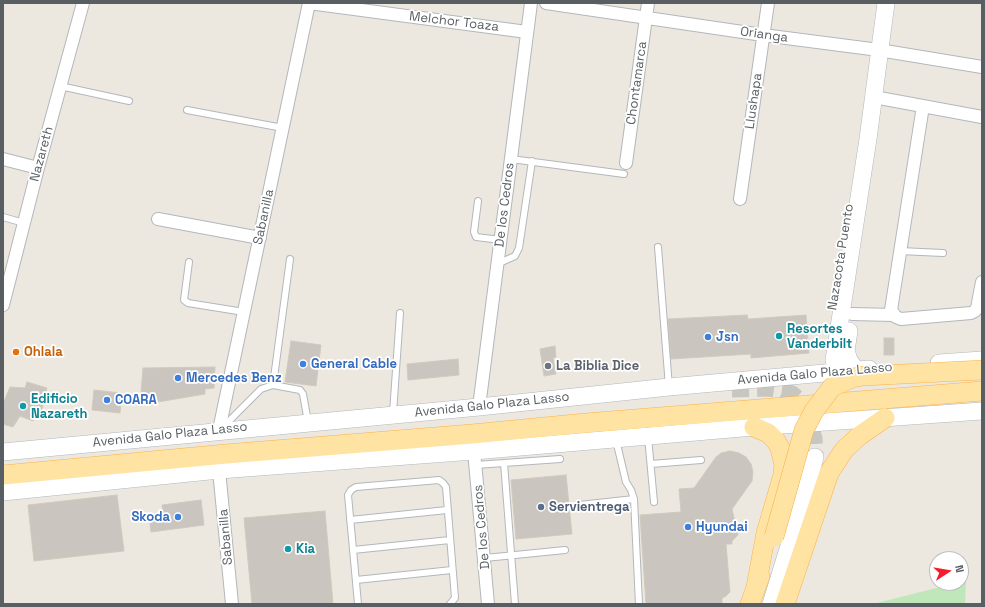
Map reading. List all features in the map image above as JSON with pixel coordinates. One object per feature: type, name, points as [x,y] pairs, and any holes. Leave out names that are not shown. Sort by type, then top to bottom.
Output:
[{"type":"main road","name":"Nazacota Puento","points":[[834,360],[868,139],[886,3]]},
{"type":"main road","name":"Nazacota Puento","points":[[813,373],[824,363],[857,162],[868,139]]},
{"type":"main road","points":[[856,370],[849,360],[846,350],[872,165],[868,139]]},
{"type":"main road","name":"Avenida Galo Plaza Lasso","points":[[3,452],[219,430],[479,407],[813,373],[982,360]]},
{"type":"main road","points":[[753,596],[774,537],[804,430],[814,411],[832,387],[852,378],[863,376],[982,370]]},
{"type":"main road","name":"Avenida Galo Plaza Lasso","points":[[3,462],[620,409],[982,380]]},
{"type":"main road","points":[[571,398],[732,389]]},
{"type":"main road","name":"Avenida Galo Plaza Lasso","points":[[3,476],[226,454],[982,391]]},
{"type":"main road","points":[[3,492],[219,470],[475,458],[616,438],[754,426],[982,411]]},
{"type":"main road","points":[[785,604],[829,473],[844,450],[859,436],[885,418]]},
{"type":"main road","points":[[753,596],[766,533],[783,475],[784,465],[780,448],[776,441],[768,432],[754,426]]},
{"type":"main road","points":[[771,604],[815,457]]},
{"type":"street","name":"Nazareth","points":[[3,305],[38,168],[83,3]]},
{"type":"street","name":"Melchor Toaza","points":[[309,3],[527,32]]},
{"type":"street","name":"Sabanilla","points":[[219,430],[309,3]]},
{"type":"street","name":"De los Cedros","points":[[479,407],[530,3]]},
{"type":"street","name":"Orianga","points":[[546,3],[763,35],[879,50],[982,67]]},
{"type":"street","name":"Chontamarca","points":[[625,168],[648,3]]},
{"type":"street","name":"Llushapa","points":[[740,199],[768,3]]},
{"type":"street","points":[[874,97],[982,117]]},
{"type":"street","points":[[894,315],[891,307],[922,106]]},
{"type":"street","points":[[3,159],[38,168]]},
{"type":"street","points":[[158,219],[260,238]]},
{"type":"street","points":[[852,314],[894,315],[902,319],[973,312],[977,308],[982,282]]},
{"type":"street","name":"De los Cedros","points":[[475,458],[488,604]]},
{"type":"street","name":"Sabanilla","points":[[219,470],[232,604]]},
{"type":"lane","points":[[60,86],[129,101]]},
{"type":"lane","points":[[187,110],[283,128]]},
{"type":"lane","points":[[511,159],[625,168]]},
{"type":"lane","points":[[497,264],[515,256],[519,248],[532,161]]},
{"type":"lane","points":[[478,201],[474,232],[476,236],[501,240]]},
{"type":"lane","points":[[3,217],[24,223]]},
{"type":"lane","points":[[658,247],[669,387]]},
{"type":"lane","points":[[900,251],[943,253]]},
{"type":"lane","points":[[273,385],[290,259]]},
{"type":"lane","points":[[189,262],[184,300],[188,303],[244,312]]},
{"type":"lane","points":[[393,415],[400,313]]},
{"type":"lane","points":[[219,430],[260,389],[273,385],[300,390],[303,394],[308,422]]},
{"type":"lane","points":[[648,436],[654,502]]},
{"type":"lane","points":[[616,438],[626,482],[634,499],[639,604]]},
{"type":"lane","points":[[475,458],[504,463],[560,459]]},
{"type":"lane","points":[[651,464],[701,460]]},
{"type":"lane","points":[[504,463],[515,604]]},
{"type":"lane","points":[[358,604],[348,495],[351,490],[356,487],[439,480],[446,487],[455,598],[450,604]]},
{"type":"lane","points":[[579,505],[634,499]]},
{"type":"lane","points":[[350,520],[447,510]]},
{"type":"lane","points":[[353,550],[450,540]]},
{"type":"lane","points":[[485,558],[564,550]]},
{"type":"lane","points":[[356,580],[452,570]]},
{"type":"green space","points":[[929,590],[966,591],[965,604],[873,604]]},
{"type":"building","points":[[747,315],[748,319],[806,315],[809,353],[751,358],[751,354],[671,359],[668,319]]},
{"type":"building","points":[[884,338],[894,338],[894,355],[884,355]]},
{"type":"building","name":"General Cable","points":[[291,341],[321,345],[316,386],[285,382]]},
{"type":"building","name":"La Biblia Dice","points":[[555,346],[556,357],[553,358],[556,374],[544,376],[540,349]]},
{"type":"building","points":[[458,359],[459,375],[408,380],[407,364]]},
{"type":"building","name":"Mercedes Benz","points":[[215,367],[214,388],[205,389],[205,394],[140,405],[143,368]]},
{"type":"building","name":"Edificio Nazareth","points":[[27,382],[47,388],[42,409],[33,421],[20,416],[13,427],[3,424],[3,404],[10,387],[25,388]]},
{"type":"building","name":"COARA","points":[[94,390],[122,393],[120,413],[92,410]]},
{"type":"building","name":"Hyundai","points":[[730,451],[739,453],[746,457],[751,464],[753,472],[752,481],[732,509],[738,535],[732,541],[732,544],[726,544],[730,592],[722,598],[722,604],[646,604],[640,515],[681,512],[679,489],[694,488],[716,457],[721,453]]},
{"type":"building","name":"Servientrega","points":[[566,475],[572,534],[516,539],[511,480]]},
{"type":"building","points":[[117,495],[124,551],[34,561],[28,505]]},
{"type":"building","points":[[201,500],[204,525],[151,532],[149,516],[163,514],[162,505]]},
{"type":"building","name":"Kia","points":[[325,511],[333,604],[252,604],[244,518]]},
{"type":"tunnel","points":[[732,389],[766,388],[783,390],[792,394],[798,399],[814,438],[815,457]]},
{"type":"place","name":"Resortes Vanderbilt","points":[[779,336]]},
{"type":"place","name":"Jsn","points":[[708,337]]},
{"type":"place","name":"Ohlala","points":[[16,352]]},
{"type":"place","name":"General Cable","points":[[303,364]]},
{"type":"place","name":"La Biblia Dice","points":[[548,366]]},
{"type":"place","name":"Mercedes Benz","points":[[178,378]]},
{"type":"place","name":"COARA","points":[[107,400]]},
{"type":"place","name":"Edificio Nazareth","points":[[23,406]]},
{"type":"place","name":"Servientrega","points":[[541,507]]},
{"type":"place","name":"Skoda","points":[[178,517]]},
{"type":"place","name":"Hyundai","points":[[688,527]]},
{"type":"place","name":"Kia","points":[[288,549]]}]
